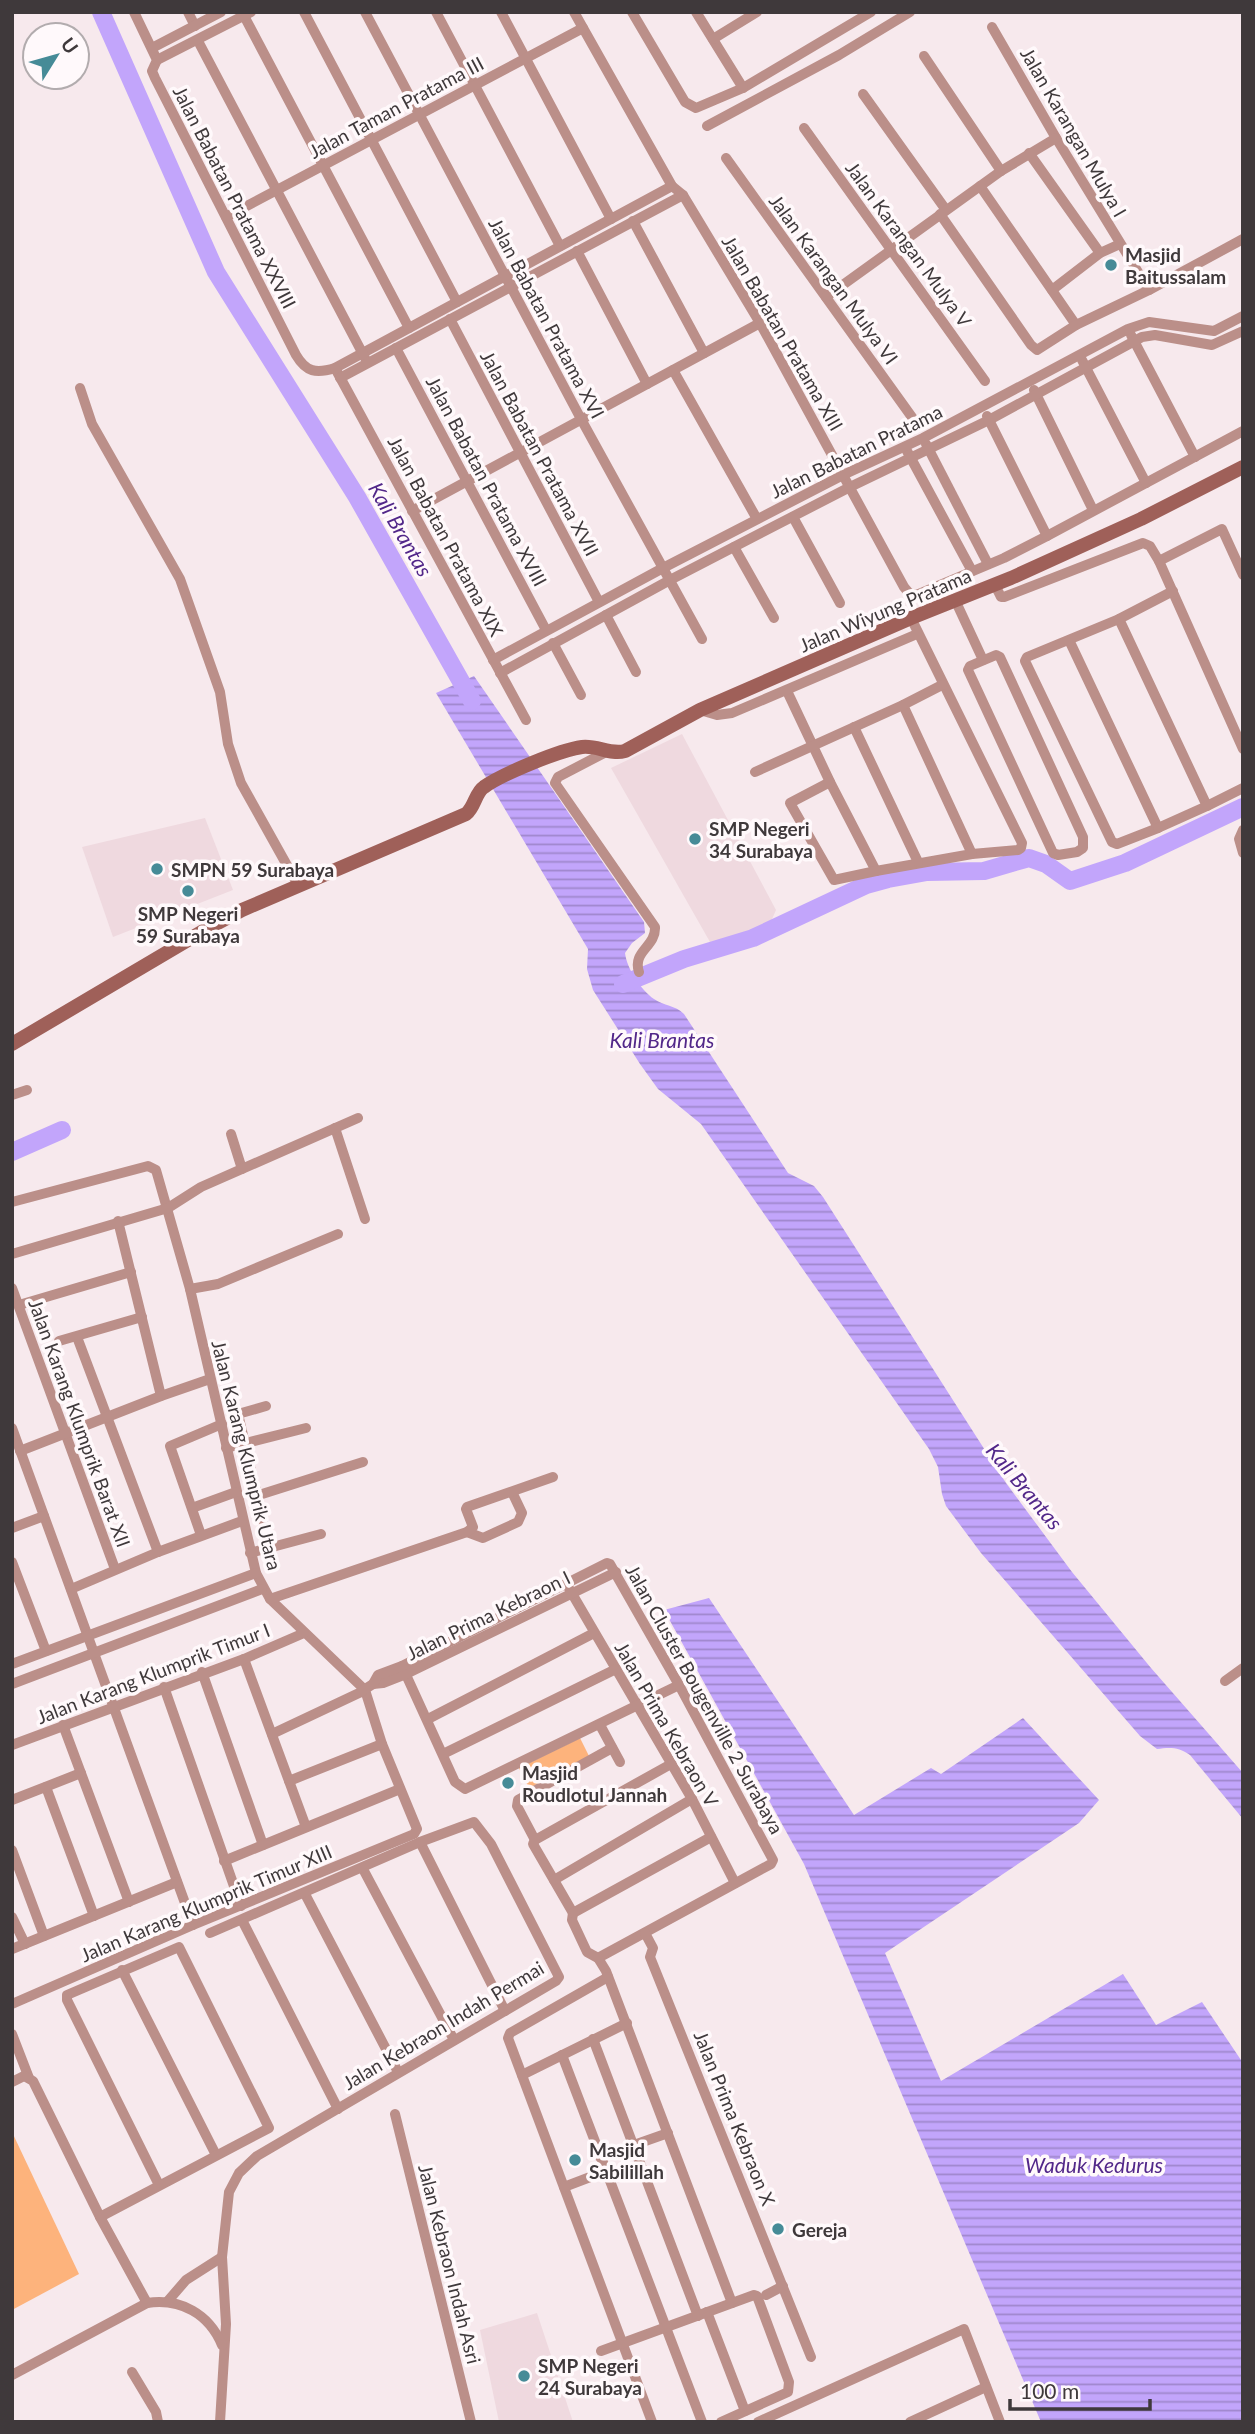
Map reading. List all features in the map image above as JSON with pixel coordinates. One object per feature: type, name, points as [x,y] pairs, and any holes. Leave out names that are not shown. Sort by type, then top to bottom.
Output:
[{"type":"street","name":"Jalan Babatan Pratama XXVIII","points":[[134,12],[157,60],[152,71],[155,78],[301,363],[313,372],[337,373]]},
{"type":"street","points":[[188,12],[195,26]]},
{"type":"street","points":[[152,48],[221,12]]},
{"type":"street","points":[[304,12],[457,302]]},
{"type":"street","name":"Jalan Babatan Pratama XVI","points":[[365,12],[581,419],[702,639]]},
{"type":"street","points":[[436,12],[561,246]]},
{"type":"street","points":[[501,12],[611,219]]},
{"type":"street","points":[[365,358],[396,348],[450,319],[561,246],[672,186],[574,12]]},
{"type":"street","points":[[632,12],[685,102],[692,107],[700,107],[910,12]]},
{"type":"street","points":[[696,12],[743,88]]},
{"type":"street","points":[[713,39],[757,12]]},
{"type":"street","points":[[707,127],[834,47],[870,12]]},
{"type":"street","points":[[157,60],[198,41],[245,14],[409,328]]},
{"type":"street","name":"Jalan Karangan Mulya I","points":[[992,27],[1149,290]]},
{"type":"street","name":"Jalan Taman Pratama III","points":[[226,217],[583,28]]},
{"type":"street","name":"Jalan Babatan Pratama XXVIII","points":[[198,41],[365,358]]},
{"type":"street","points":[[924,56],[1001,171]]},
{"type":"street","points":[[863,94],[1031,345],[1038,350],[1076,325],[1149,290],[1243,239]]},
{"type":"street","name":"Jalan Karangan Mulya V","points":[[804,128],[985,381]]},
{"type":"street","points":[[826,297],[1001,171],[1056,138]]},
{"type":"street","name":"Jalan Karangan Mulya I","points":[[1029,153],[1100,253]]},
{"type":"street","name":"Jalan Karangan Mulya VI","points":[[726,158],[914,421]]},
{"type":"street","name":"Jalan Babatan Pratama XIII","points":[[672,186],[683,195],[760,323],[904,587],[909,593],[916,595]]},
{"type":"street","points":[[980,186],[1076,325]]},
{"type":"street","points":[[337,373],[457,302],[577,251],[683,195]]},
{"type":"street","points":[[633,221],[704,353]]},
{"type":"street","points":[[1052,290],[1100,253],[1119,243]]},
{"type":"street","points":[[577,251],[647,384]]},
{"type":"street","name":"Jalan Babatan Pratama","points":[[500,673],[670,580],[850,487],[983,407],[1128,329],[1149,322],[1214,331],[1243,316]]},
{"type":"street","name":"Jalan Babatan Pratama XVII","points":[[450,319],[599,603]]},
{"type":"street","points":[[412,510],[760,323]]},
{"type":"street","points":[[1128,329],[1195,457]]},
{"type":"street","points":[[1240,333],[1243,345]]},
{"type":"street","name":"Jalan Babatan Pratama","points":[[925,443],[989,420],[1134,340],[1148,335],[1212,345],[1240,333]]},
{"type":"street","name":"Jalan Babatan Pratama XVIII","points":[[396,348],[546,630]]},
{"type":"street","points":[[1080,355],[1146,483]]},
{"type":"street","points":[[673,370],[757,519]]},
{"type":"street","name":"Jalan Babatan Pratama XIX","points":[[337,373],[526,720]]},
{"type":"street","points":[[1030,382],[1093,510]]},
{"type":"street","points":[[12,1044],[210,927],[298,885],[241,783],[228,744],[220,692],[180,579],[92,424],[80,388]]},
{"type":"street","points":[[983,407],[1047,536]]},
{"type":"street","name":"Jalan Wiyung Pratama","points":[[916,595],[988,565],[1047,536],[1243,431]]},
{"type":"street","points":[[925,443],[988,565]]},
{"type":"street","points":[[908,452],[972,571]]},
{"type":"street","name":"Jalan Babatan Pratama","points":[[493,660],[663,568],[844,475],[908,452]]},
{"type":"street","name":"Jalan Wiyung Pratama","points":[[298,885],[466,814],[471,811],[484,787],[537,762],[582,747],[625,751],[701,710],[911,618],[995,585],[1141,519],[1243,467]]},
{"type":"street","points":[[793,517],[840,603]]},
{"type":"street","points":[[1159,561],[1222,529],[1243,575]]},
{"type":"street","points":[[995,585],[1001,597],[1004,597],[1143,543],[1150,546],[1173,591],[1243,749]]},
{"type":"street","points":[[734,547],[774,618]]},
{"type":"street","points":[[1173,591],[1119,619],[1027,657],[1025,661],[1112,842],[1117,844],[1158,828],[1243,788]]},
{"type":"street","points":[[956,602],[983,660]]},
{"type":"street","points":[[606,615],[636,671]]},
{"type":"street","points":[[830,782],[790,803],[834,880],[918,862],[1021,848],[1022,843],[916,634],[911,618]]},
{"type":"street","points":[[1119,619],[1207,806]]},
{"type":"street","points":[[701,710],[717,715],[733,713],[916,634]]},
{"type":"street","points":[[1069,640],[1158,828]]},
{"type":"street","points":[[553,643],[581,695]]},
{"type":"street","points":[[996,655],[1000,657],[1083,838],[1081,850],[1058,856],[1052,850],[968,670],[970,666],[983,660],[996,655]]},
{"type":"street","points":[[755,772],[942,685]]},
{"type":"street","points":[[787,691],[876,871]]},
{"type":"street","points":[[902,705],[972,854]]},
{"type":"street","points":[[1231,723],[1243,716]]},
{"type":"street","points":[[854,727],[918,862]]},
{"type":"street","points":[[608,751],[558,777],[555,783],[655,927],[654,937],[638,957],[636,965],[639,972]]},
{"type":"street","points":[[1243,830],[1239,839],[1243,853]]},
{"type":"street","points":[[12,1095],[27,1090]]},
{"type":"street","points":[[12,1254],[168,1208],[242,1168],[358,1118]]},
{"type":"street","points":[[335,1128],[365,1219]]},
{"type":"street","points":[[231,1134],[242,1168]]},
{"type":"street","name":"Jalan Karang Klumprik Utara","points":[[12,1202],[148,1166],[156,1171],[193,1289],[210,1379],[222,1424],[236,1446],[236,1492],[242,1521],[259,1550],[256,1573],[262,1589],[273,1597],[304,1633],[369,1687],[382,1744],[417,1829],[417,1838],[505,2011]]},
{"type":"street","points":[[118,1222],[161,1395]]},
{"type":"street","points":[[193,1289],[218,1284],[338,1234]]},
{"type":"street","points":[[19,1305],[131,1272]]},
{"type":"street","name":"Jalan Karang Klumprik Barat XII","points":[[12,1288],[115,1569]]},
{"type":"street","points":[[59,1341],[142,1317]]},
{"type":"street","points":[[77,1336],[158,1552]]},
{"type":"street","points":[[20,1451],[161,1395],[210,1379]]},
{"type":"street","points":[[263,1521],[259,1495],[236,1446],[238,1413],[266,1406]]},
{"type":"street","points":[[201,1535],[170,1446],[222,1424]]},
{"type":"street","points":[[12,1428],[193,1925]]},
{"type":"street","points":[[236,1446],[306,1428]]},
{"type":"street","points":[[259,1495],[363,1462]]},
{"type":"street","points":[[273,1597],[467,1532],[474,1527],[466,1508],[554,1477]]},
{"type":"street","points":[[191,1508],[236,1492]]},
{"type":"street","points":[[467,1532],[483,1538],[518,1522],[522,1513],[512,1492]]},
{"type":"street","points":[[12,1528],[44,1516]]},
{"type":"street","points":[[71,1589],[115,1569],[242,1521]]},
{"type":"street","points":[[259,1550],[321,1534]]},
{"type":"street","points":[[12,1562],[46,1651]]},
{"type":"street","name":"Jalan Cluster Bougenville 2 Surabaya","points":[[607,1563],[616,1572],[772,1856],[771,1864],[735,1882]]},
{"type":"street","name":"Jalan Prima Kebraon I","points":[[569,1589],[607,1563]]},
{"type":"street","name":"Jalan Prima Kebraon I","points":[[272,1734],[369,1687],[379,1675],[404,1670],[569,1589],[616,1572]]},
{"type":"street","points":[[12,1664],[256,1573]]},
{"type":"street","points":[[12,1684],[262,1589]]},
{"type":"street","name":"Jalan Prima Kebraon V","points":[[569,1589],[692,1799],[735,1882]]},
{"type":"street","name":"Jalan Karang Klumprik Timur I","points":[[12,1745],[304,1633]]},
{"type":"street","points":[[428,1719],[594,1633]]},
{"type":"street","points":[[244,1658],[306,1827]]},
{"type":"street","points":[[1225,1681],[1243,1668]]},
{"type":"street","points":[[443,1754],[615,1669]]},
{"type":"street","points":[[404,1670],[455,1782],[465,1789],[679,1685]]},
{"type":"street","points":[[202,1672],[263,1845]]},
{"type":"street","points":[[164,1687],[240,1906]]},
{"type":"street","points":[[63,1725],[129,1902]]},
{"type":"street","points":[[600,1725],[620,1762]]},
{"type":"street","points":[[289,1781],[382,1744]]},
{"type":"street","points":[[612,1748],[518,1800],[517,1806],[535,1840],[533,1844],[573,1913],[572,1920],[587,1952],[603,1967],[627,2022],[732,2303]]},
{"type":"street","points":[[535,1840],[671,1764]]},
{"type":"street","points":[[12,1800],[81,1773]]},
{"type":"street","points":[[46,1787],[94,1916]]},
{"type":"street","points":[[224,1861],[400,1789]]},
{"type":"street","points":[[554,1880],[692,1799]]},
{"type":"street","name":"Jalan Kebraon Indah Permai","points":[[210,1933],[363,1869],[417,1838],[471,1822],[478,1825],[491,1844],[559,1976],[556,1981],[257,2156],[239,2173],[229,2195],[222,2258],[226,2324],[220,2422]]},
{"type":"street","points":[[573,1913],[711,1837]]},
{"type":"street","name":"Jalan Karang Klumprik Timur XIII","points":[[12,2004],[193,1925],[417,1838]]},
{"type":"street","points":[[12,1850],[44,1936]]},
{"type":"street","points":[[363,1869],[454,2040]]},
{"type":"street","points":[[12,1949],[177,1882]]},
{"type":"street","points":[[652,2422],[508,2038],[510,2033],[603,1967],[735,1882]]},
{"type":"street","points":[[305,1894],[398,2072]]},
{"type":"street","points":[[12,1917],[25,1944]]},
{"type":"street","points":[[242,1920],[338,2109]]},
{"type":"street","name":"Jalan Prima Kebraon X","points":[[648,1939],[649,1955],[811,2357]]},
{"type":"street","points":[[100,2217],[270,2128],[179,1947],[70,1992],[66,2000],[159,2185]]},
{"type":"street","points":[[122,1970],[216,2155]]},
{"type":"street","points":[[522,2075],[627,2022]]},
{"type":"street","points":[[12,2035],[29,2078]]},
{"type":"street","points":[[593,2039],[703,2314],[745,2411]]},
{"type":"street","points":[[562,2055],[702,2422]]},
{"type":"street","points":[[12,2082],[24,2076],[33,2081],[100,2217],[147,2304]]},
{"type":"street","name":"Jalan Kebraon Indah Asri","points":[[395,2114],[471,2422]]},
{"type":"street","points":[[600,2157],[668,2133]]},
{"type":"street","points":[[564,2187],[606,2171]]},
{"type":"street","points":[[167,2302],[186,2280],[222,2258]]},
{"type":"street","points":[[766,2295],[783,2286]]},
{"type":"street","points":[[601,2351],[754,2295],[760,2301],[789,2382],[788,2392],[720,2422]]},
{"type":"street","points":[[12,2375],[147,2304],[167,2302],[189,2308],[208,2321],[223,2348]]},
{"type":"street","points":[[758,2422],[964,2329],[1000,2422]]},
{"type":"street","points":[[132,2372],[156,2412],[158,2422]]},
{"type":"street","points":[[910,2422],[986,2387]]},
{"type":"shaded area","name":"SMP Negeri 34 Surabaya","points":[[682,734],[776,910],[769,926],[752,935],[710,942],[611,768]]},
{"type":"shaded area","name":"SMPN 59 Surabaya","points":[[205,818],[233,890],[113,937],[82,847]]},
{"type":"shaded area","points":[[580,1738],[590,1758],[529,1788],[519,1768]]},
{"type":"shaded area","points":[[12,2132],[79,2274],[12,2310]]},
{"type":"shaded area","name":"SMP Negeri 24 Surabaya","points":[[537,2313],[573,2422],[499,2422],[480,2330]]},
{"type":"water","name":"Kali Brantas","points":[[474,676],[644,922],[645,933],[632,943],[625,953],[635,979],[654,999],[684,1014],[788,1173],[814,1186],[823,1197],[1006,1483],[1072,1572],[1243,1773],[1243,1819],[1190,1755],[1174,1748],[1157,1749],[1140,1736],[981,1553],[946,1506],[938,1467],[929,1449],[701,1124],[658,1089],[640,1064],[593,990],[587,969],[588,949],[436,693]]},
{"type":"water","name":"Waduk Kedurus","points":[[709,1598],[854,1815],[931,1768],[941,1774],[1023,1718],[1099,1800],[1079,1823],[885,1953],[941,2081],[1123,1974],[1156,2025],[1202,2002],[1243,2063],[1243,2422],[1041,2422],[804,1864],[664,1610]]},
{"type":"waterway","name":"Kali Brantas","points":[[101,12],[216,272],[357,497],[472,701]]},
{"type":"waterway","points":[[623,984],[684,959],[753,938],[866,885],[927,872],[984,871],[1029,858],[1046,864],[1070,881],[1125,863],[1243,807]]},
{"type":"waterway","points":[[12,1152],[62,1130]]},
{"type":"place","name":"Masjid Baitussalam","points":[[1111,265]]},
{"type":"place","name":"SMP Negeri 34 Surabaya","points":[[695,839]]},
{"type":"place","name":"SMPN 59 Surabaya","points":[[157,869]]},
{"type":"place","name":"SMP Negeri 59 Surabaya","points":[[188,891]]},
{"type":"place","name":"Masjid Roudlotul Jannah","points":[[508,1783]]},
{"type":"place","name":"Masjid Sabilillah","points":[[575,2160]]},
{"type":"place","name":"Gereja","points":[[778,2229]]},
{"type":"place","name":"SMP Negeri 24 Surabaya","points":[[524,2376]]}]
